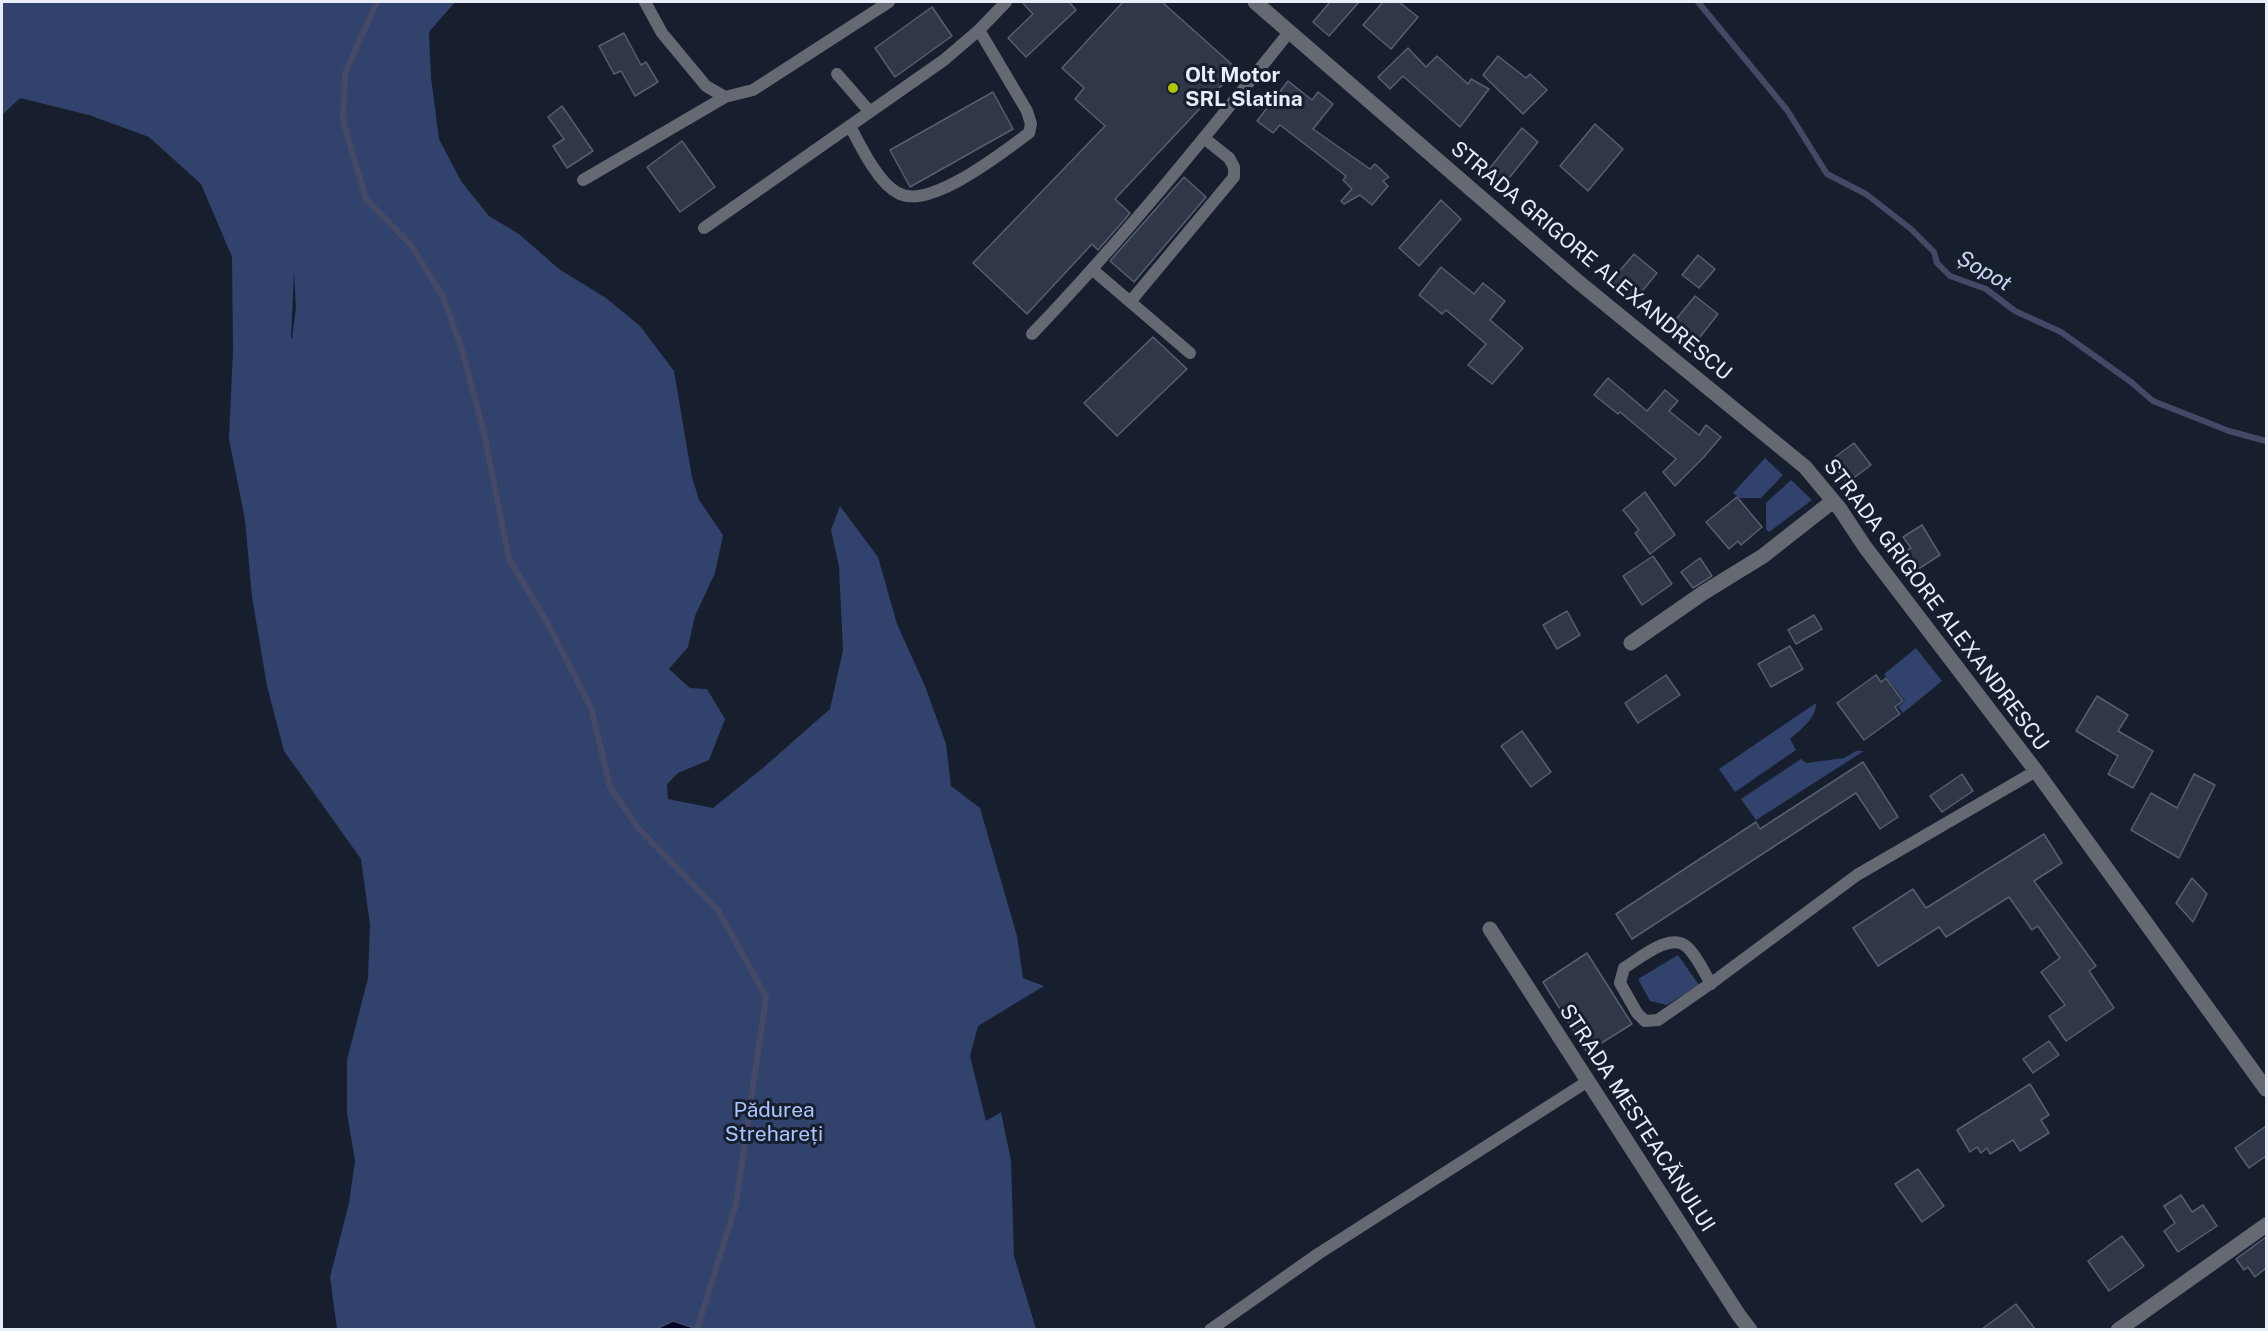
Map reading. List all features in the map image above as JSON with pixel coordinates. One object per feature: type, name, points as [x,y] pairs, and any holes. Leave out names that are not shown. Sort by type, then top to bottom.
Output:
[{"type":"street","name":"STRADA GRIGORE ALEXANDRESCU","points":[[1255,2],[1576,280],[1805,467],[2036,771],[2266,1089]]},
{"type":"street","points":[[1631,644],[1703,593],[1763,556],[1833,501]]},
{"type":"street","name":"STRADA MESTEACĂNULUI","points":[[1490,929],[1731,1304],[1750,1329]]},
{"type":"street","points":[[2118,1329],[2266,1225]]},
{"type":"lane","points":[[645,2],[662,33],[706,86],[725,97]]},
{"type":"lane","points":[[583,180],[725,97],[753,90],[889,2]]},
{"type":"lane","points":[[704,228],[944,60],[979,30],[1006,2]]},
{"type":"lane","points":[[850,126],[870,164],[896,193],[917,197],[966,178],[1029,134],[1031,124],[1027,111],[979,30]]},
{"type":"lane","points":[[1032,334],[1093,270],[1290,31]]},
{"type":"lane","points":[[837,74],[870,112]]},
{"type":"lane","points":[[1130,302],[1234,177],[1234,167],[1229,158],[1204,138]]},
{"type":"lane","points":[[1093,270],[1190,353]]},
{"type":"lane","points":[[1711,984],[1687,946],[1677,942],[1666,942],[1624,968],[1620,983],[1637,1013],[1645,1021],[1658,1020],[1711,984],[1857,875],[2036,771]]},
{"type":"lane","points":[[1210,1329],[1318,1254],[1588,1081]]},
{"type":"green space","name":"Pădurea Strehareți","points":[[2,2],[455,2],[429,32],[431,78],[439,139],[461,181],[489,216],[519,234],[559,269],[606,298],[640,326],[674,371],[692,477],[699,500],[723,535],[715,573],[695,616],[688,647],[669,669],[690,688],[707,689],[725,719],[709,760],[678,773],[667,784],[668,799],[713,808],[830,709],[843,650],[839,567],[831,530],[840,506],[878,557],[897,624],[925,686],[946,744],[951,786],[980,808],[1017,936],[1023,978],[1044,986],[978,1026],[970,1056],[986,1121],[1001,1112],[1011,1161],[1014,1256],[1036,1329],[337,1329],[330,1277],[349,1203],[355,1161],[347,1113],[347,1060],[368,978],[370,925],[361,859],[284,751],[267,686],[252,597],[245,520],[229,439],[233,350],[232,257],[201,184],[149,137],[89,115],[20,98],[2,115]],"holes":[[[294,272],[296,308],[292,339]]]},
{"type":"green space","points":[[1765,458],[1783,475],[1761,498],[1740,498],[1733,493]]},
{"type":"green space","points":[[1791,480],[1812,500],[1769,532],[1766,529],[1766,503]]},
{"type":"green space","points":[[1916,648],[1942,681],[1903,713],[1898,707],[1905,701],[1884,674]]},
{"type":"green space","points":[[1816,703],[1811,719],[1790,739],[1796,750],[1735,792],[1719,769]]},
{"type":"green space","points":[[1856,751],[1864,751],[1756,820],[1741,799],[1801,759],[1806,763],[1844,758]]},
{"type":"green space","points":[[1678,955],[1699,985],[1667,1005],[1650,1001],[1638,979]]},
{"type":"shaded area","points":[[673,1321],[697,1329],[656,1329]]},
{"type":"building","points":[[1022,2],[1069,2],[1076,10],[1026,57],[1008,38],[1033,14]]},
{"type":"building","points":[[1123,2],[1162,2],[1237,69],[1115,199],[1130,213],[1126,218],[1098,250],[1092,244],[1027,314],[973,263],[1105,126],[1075,99],[1084,88],[1062,68]]},
{"type":"building","points":[[1330,2],[1359,2],[1329,36],[1313,22]]},
{"type":"building","points":[[1383,2],[1399,2],[1418,17],[1391,49],[1363,25]]},
{"type":"building","points":[[932,7],[952,36],[895,77],[875,48]]},
{"type":"building","points":[[624,33],[641,65],[646,62],[658,82],[635,96],[621,71],[614,74],[599,46]]},
{"type":"building","points":[[1408,48],[1426,67],[1437,56],[1468,84],[1471,79],[1489,89],[1460,127],[1403,76],[1390,89],[1378,77]]},
{"type":"building","points":[[1498,56],[1526,78],[1530,74],[1547,90],[1523,114],[1483,75]]},
{"type":"building","points":[[1288,81],[1312,100],[1318,92],[1333,104],[1313,129],[1370,169],[1375,164],[1389,177],[1383,181],[1388,186],[1372,205],[1360,195],[1344,204],[1341,201],[1352,189],[1343,180],[1346,176],[1280,125],[1273,133],[1257,121]]},
{"type":"building","points":[[993,92],[1013,129],[910,187],[890,150]]},
{"type":"building","points":[[562,106],[593,151],[567,168],[553,146],[564,139],[548,117]]},
{"type":"building","points":[[1595,124],[1623,149],[1588,191],[1560,166]]},
{"type":"building","points":[[1522,128],[1538,142],[1505,183],[1489,169]]},
{"type":"building","points":[[682,141],[715,187],[680,212],[647,167]]},
{"type":"building","points":[[1184,177],[1206,197],[1134,282],[1110,261]]},
{"type":"building","points":[[1441,200],[1461,219],[1419,266],[1399,248]]},
{"type":"building","points":[[1634,254],[1657,273],[1635,300],[1611,281]]},
{"type":"building","points":[[1698,255],[1715,269],[1699,288],[1682,275]]},
{"type":"building","points":[[1441,267],[1474,294],[1483,283],[1505,301],[1490,320],[1523,348],[1492,384],[1468,365],[1486,344],[1446,310],[1442,314],[1419,295]]},
{"type":"building","points":[[1695,296],[1718,314],[1696,342],[1673,323]]},
{"type":"building","points":[[1153,337],[1187,369],[1117,436],[1084,403]]},
{"type":"building","points":[[1608,378],[1647,411],[1665,390],[1678,401],[1669,411],[1699,435],[1706,425],[1721,437],[1675,486],[1663,472],[1676,459],[1620,412],[1618,414],[1594,395]]},
{"type":"building","points":[[1854,443],[1871,465],[1847,483],[1831,460]]},
{"type":"building","points":[[1645,492],[1675,535],[1650,554],[1635,533],[1639,530],[1623,510]]},
{"type":"building","points":[[1737,497],[1762,527],[1741,545],[1738,541],[1729,549],[1706,522]]},
{"type":"building","points":[[1922,525],[1940,555],[1912,573],[1901,554],[1911,548],[1903,537]]},
{"type":"building","points":[[1653,556],[1672,584],[1642,605],[1623,576]]},
{"type":"building","points":[[1700,558],[1712,576],[1693,588],[1681,572]]},
{"type":"building","points":[[1567,611],[1580,635],[1557,649],[1543,625]]},
{"type":"building","points":[[1814,615],[1822,629],[1796,644],[1788,630]]},
{"type":"building","points":[[1790,646],[1803,669],[1771,687],[1758,664]]},
{"type":"building","points":[[1666,675],[1680,695],[1638,723],[1625,703]]},
{"type":"building","points":[[1876,675],[1881,682],[1886,678],[1903,701],[1895,707],[1900,714],[1864,740],[1837,703]]},
{"type":"building","points":[[2097,696],[2128,715],[2118,731],[2153,751],[2133,788],[2108,774],[2118,756],[2076,731]]},
{"type":"building","points":[[1522,731],[1551,772],[1531,787],[1501,746]]},
{"type":"building","points":[[1863,762],[1898,817],[1880,829],[1856,793],[1632,939],[1616,914],[1756,822],[1760,829]]},
{"type":"building","points":[[1962,774],[1973,791],[1942,812],[1930,796]]},
{"type":"building","points":[[2194,774],[2215,785],[2179,858],[2131,830],[2151,793],[2177,808]]},
{"type":"building","points":[[2044,834],[2062,863],[2034,881],[2096,966],[2089,971],[2114,1008],[2066,1041],[2049,1016],[2065,1005],[2041,972],[2060,958],[2038,926],[2032,930],[2009,897],[1946,937],[1939,927],[1878,966],[1853,928],[1913,889],[1926,908]]},
{"type":"building","points":[[2192,878],[2207,894],[2193,922],[2176,903]]},
{"type":"building","points":[[1587,953],[1632,1024],[1587,1052],[1543,982]]},
{"type":"building","points":[[2049,1041],[2059,1055],[2033,1073],[2023,1059]]},
{"type":"building","points":[[2030,1084],[2049,1115],[2041,1120],[2049,1133],[2020,1151],[2013,1140],[1990,1154],[1987,1148],[1981,1153],[1977,1147],[1970,1152],[1957,1130]]},
{"type":"building","points":[[2266,1126],[2266,1156],[2249,1168],[2235,1148]]},
{"type":"building","points":[[1918,1169],[1944,1206],[1922,1222],[1895,1184]]},
{"type":"building","points":[[2181,1195],[2192,1212],[2203,1205],[2217,1226],[2178,1252],[2164,1231],[2175,1223],[2164,1206]]},
{"type":"building","points":[[2122,1236],[2144,1266],[2109,1291],[2088,1261]]},
{"type":"building","points":[[2266,1237],[2266,1268],[2255,1277],[2248,1267],[2244,1270],[2236,1259]]},
{"type":"building","points":[[2016,1304],[2035,1329],[1982,1329]]},
{"type":"waterway","points":[[377,2],[345,73],[343,121],[366,199],[411,245],[443,297],[461,346],[484,433],[509,559],[548,624],[591,708],[610,787],[639,829],[718,910],[766,997],[736,1204],[697,1330]]},
{"type":"waterway","name":"Șopot","points":[[1698,2],[1787,110],[1827,174],[1866,194],[1911,229],[1934,252],[1937,263],[1950,276],[1986,289],[2015,311],[2061,332],[2131,382],[2153,401],[2229,431],[2266,441]]},
{"type":"place","name":"Olt Motor SRL Slatina","points":[[1173,88]]}]
